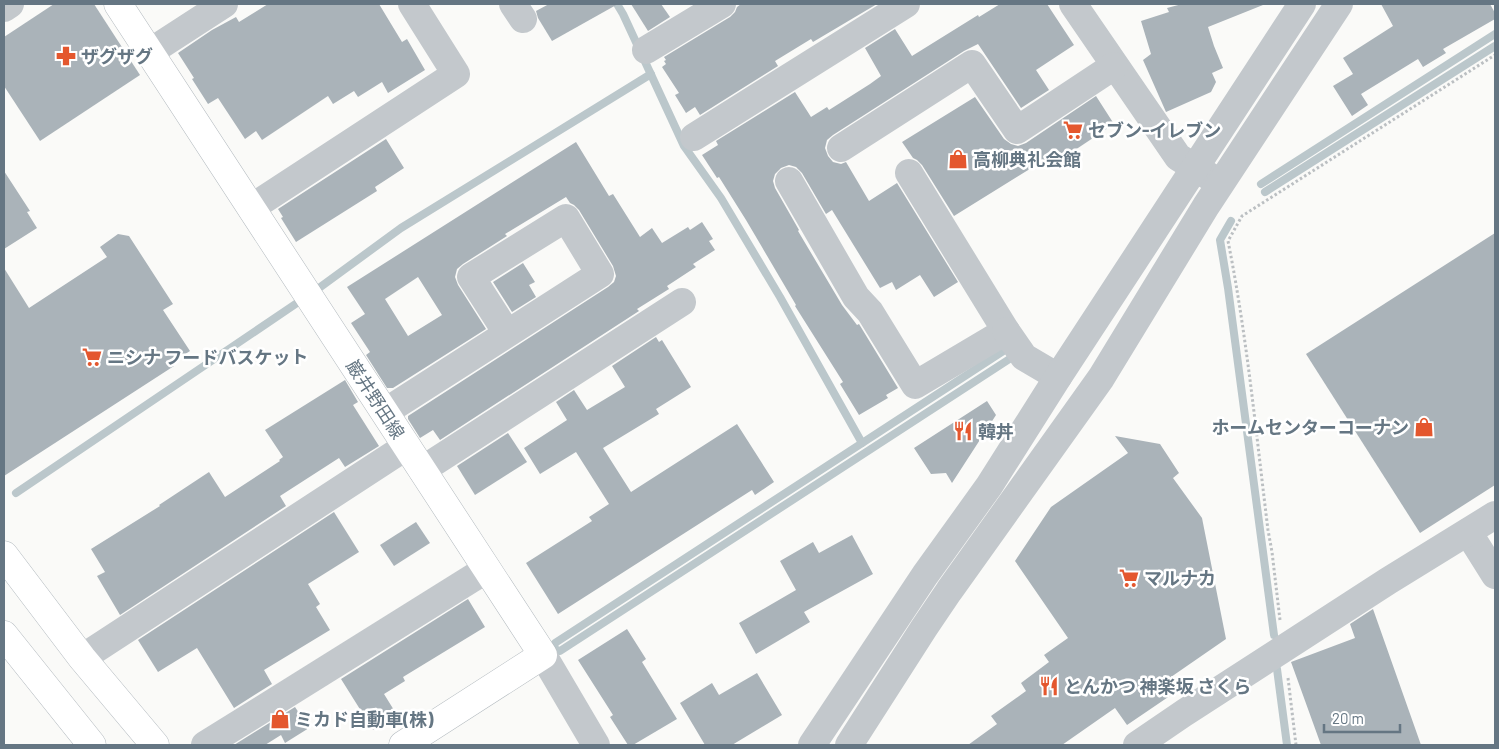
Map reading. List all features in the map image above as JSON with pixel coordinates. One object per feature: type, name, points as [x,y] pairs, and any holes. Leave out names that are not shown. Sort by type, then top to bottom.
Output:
[{"type":"main road","name":"巌井野田線","points":[[118,4],[543,655]]},
{"type":"main road","points":[[4,555],[82,658],[155,745]]},
{"type":"main road","points":[[4,635],[92,745]]},
{"type":"main road","points":[[403,745],[543,655]]},
{"type":"street","points":[[4,8],[10,4]]},
{"type":"street","points":[[150,52],[224,4]]},
{"type":"street","points":[[251,208],[456,74],[412,4]]},
{"type":"street","points":[[646,50],[722,4]]},
{"type":"street","points":[[694,137],[906,4]]},
{"type":"street","points":[[1072,4],[1178,157],[1220,183]]},
{"type":"street","points":[[812,745],[925,575],[989,486],[1194,168],[1302,5],[1333,13],[1220,183],[1101,378],[924,628],[849,745]]},
{"type":"street","points":[[841,148],[972,64],[1017,130],[1114,66]]},
{"type":"street","points":[[909,173],[1024,357],[1058,377]]},
{"type":"street","points":[[789,181],[856,297],[870,312],[915,385],[1006,331]]},
{"type":"street","points":[[384,412],[600,274],[566,218],[472,277],[507,333]]},
{"type":"street","points":[[422,470],[682,302]]},
{"type":"street","points":[[989,486],[1038,440],[1087,368],[1101,378]]},
{"type":"street","points":[[82,658],[407,446]]},
{"type":"street","points":[[1137,745],[1388,581],[1495,515]]},
{"type":"street","points":[[1468,532],[1495,574]]},
{"type":"street","points":[[205,745],[487,570]]},
{"type":"street","points":[[925,575],[949,592]]},
{"type":"street","points":[[543,655],[596,745]]},
{"type":"path","points":[[1296,745],[1239,296],[1228,241],[1242,216],[1495,55]]},
{"type":"building","name":"ザグザグ","points":[[54,4],[94,4],[140,75],[40,141],[4,86],[4,37]]},
{"type":"building","points":[[268,4],[379,4],[402,42],[407,39],[425,70],[388,93],[382,82],[358,97],[354,91],[333,104],[328,96],[262,140],[256,131],[245,139],[218,98],[208,104],[178,53],[212,30],[236,17],[239,22]]},
{"type":"building","points":[[549,4],[618,4],[552,41],[538,18],[536,11]]},
{"type":"building","points":[[631,4],[661,4],[670,17],[648,31]]},
{"type":"building","points":[[741,4],[877,4],[813,42],[811,39],[775,61],[778,66],[700,115],[695,107],[686,113],[675,95],[679,93],[662,67],[666,64],[664,57],[730,17]]},
{"type":"building","points":[[1000,4],[1047,4],[1074,45],[1036,70],[1049,90],[1021,108],[978,44],[964,51],[833,135],[827,140],[825,148],[833,162],[841,164],[846,162],[869,201],[897,183],[958,282],[934,297],[920,275],[896,290],[892,282],[880,288],[832,210],[826,214],[802,173],[796,167],[789,165],[781,168],[775,174],[773,181],[775,188],[798,231],[842,305],[857,325],[859,324],[898,388],[886,395],[888,398],[859,415],[840,384],[843,382],[795,306],[746,220],[719,177],[717,178],[702,155],[718,145],[716,141],[795,92],[811,117],[827,107],[829,110],[870,84],[881,76],[865,48],[895,29],[912,56],[978,15],[979,17]]},
{"type":"building","points":[[1182,4],[1263,5],[1208,27],[1223,68],[1212,73],[1216,82],[1211,92],[1166,112],[1143,60],[1151,54],[1141,21],[1169,12],[1167,8]]},
{"type":"building","points":[[1381,4],[1490,4],[1495,13],[1495,19],[1443,49],[1446,53],[1423,67],[1418,59],[1361,94],[1368,105],[1352,116],[1333,86],[1353,74],[1343,58],[1393,26]]},
{"type":"building","points":[[1096,96],[1114,124],[1051,166],[1046,159],[954,216],[922,165],[913,158],[902,142],[975,97],[1004,139],[1018,146],[1026,143]]},
{"type":"building","points":[[386,139],[404,168],[375,187],[377,191],[296,242],[281,218],[283,217],[278,209]]},
{"type":"building","points":[[576,142],[609,196],[613,194],[640,237],[652,228],[662,243],[688,227],[690,230],[702,222],[713,239],[709,241],[715,250],[693,264],[696,267],[667,286],[669,289],[637,309],[639,311],[440,440],[433,430],[420,438],[408,416],[614,282],[616,276],[613,266],[579,210],[566,197],[505,234],[507,236],[457,269],[455,277],[458,285],[486,329],[393,388],[387,388],[366,355],[370,352],[351,323],[365,314],[347,287]],"holes":[[[418,277],[442,315],[408,336],[385,299]]]},
{"type":"building","points":[[4,171],[30,211],[27,212],[37,228],[4,249]]},
{"type":"building","name":"ホームセンターコーナン","points":[[1495,233],[1495,485],[1420,533],[1306,354]]},
{"type":"building","name":"ニシナ フードバスケット","points":[[118,234],[129,236],[173,304],[163,310],[190,351],[171,363],[174,366],[4,476],[4,268],[29,308],[107,257],[100,247]]},
{"type":"building","points":[[523,263],[535,282],[529,285],[536,297],[512,312],[493,282]]},
{"type":"building","points":[[656,337],[659,342],[662,340],[691,387],[656,409],[659,414],[603,448],[631,492],[737,424],[774,482],[755,495],[752,490],[558,614],[526,563],[592,521],[589,517],[609,504],[576,452],[540,474],[524,448],[567,420],[556,402],[574,390],[587,410],[625,387],[612,366]]},
{"type":"building","points":[[345,380],[358,402],[353,405],[379,446],[345,467],[339,458],[280,496],[286,506],[120,615],[97,576],[105,572],[91,549],[160,506],[209,472],[225,497],[280,461],[283,457],[265,430]]},
{"type":"building","name":"韓丼","points":[[987,401],[996,415],[952,483],[946,473],[931,474],[914,448]]},
{"type":"building","points":[[508,433],[527,462],[475,495],[457,466]]},
{"type":"building","points":[[1115,436],[1160,444],[1179,473],[1173,478],[1202,518],[1226,639],[1171,677],[1180,689],[1127,725],[1115,708],[1062,745],[968,745],[997,724],[991,716],[1026,691],[1021,683],[1049,662],[1044,655],[1068,638],[1015,561],[1051,507],[1128,453]]},
{"type":"building","points":[[334,512],[359,552],[308,584],[320,604],[316,607],[330,630],[264,670],[272,684],[234,708],[197,648],[158,672],[138,640]]},
{"type":"building","points":[[416,522],[430,543],[394,566],[380,545]]},
{"type":"building","points":[[852,535],[873,574],[804,612],[810,622],[756,654],[739,623],[796,590],[780,561],[813,542],[819,553]]},
{"type":"building","points":[[468,599],[485,627],[403,677],[405,681],[384,694],[397,715],[373,730],[341,679]]},
{"type":"building","points":[[1373,609],[1421,745],[1321,745],[1291,662],[1355,638],[1350,624]]},
{"type":"building","points":[[627,629],[646,659],[642,662],[677,719],[633,745],[628,745],[610,717],[613,715],[578,660]]},
{"type":"building","points":[[757,673],[782,715],[732,745],[705,745],[680,703],[712,683],[719,695]]},
{"type":"building","points":[[295,707],[309,728],[285,743],[281,735],[265,745],[234,745]]},
{"type":"waterway","points":[[617,4],[684,146],[721,198],[780,297],[862,443]]},
{"type":"waterway","points":[[1261,184],[1495,34]]},
{"type":"waterway","points":[[1265,192],[1495,46]]},
{"type":"waterway","points":[[319,288],[401,228],[651,74]]},
{"type":"waterway","points":[[1231,221],[1220,240],[1274,635]]},
{"type":"waterway","points":[[16,493],[297,303]]},
{"type":"waterway","points":[[1005,350],[555,643],[554,649],[560,651],[1011,358]]},
{"type":"waterway","points":[[1277,669],[1287,745]]},
{"type":"place","name":"ザグザグ","points":[[66,56]]},
{"type":"place","name":"セブン-イレブン","points":[[1073,130]]},
{"type":"place","name":"高柳典礼会館","points":[[958,159]]},
{"type":"place","name":"ニシナ フードバスケット","points":[[92,357]]},
{"type":"place","name":"ホームセンターコーナン","points":[[1424,427]]},
{"type":"place","name":"韓丼","points":[[963,431]]},
{"type":"place","name":"マルナカ","points":[[1129,578]]},
{"type":"place","name":"とんかつ 神楽坂 さくら","points":[[1049,686]]},
{"type":"place","name":"ミカド自動車(株)","points":[[280,719]]}]
